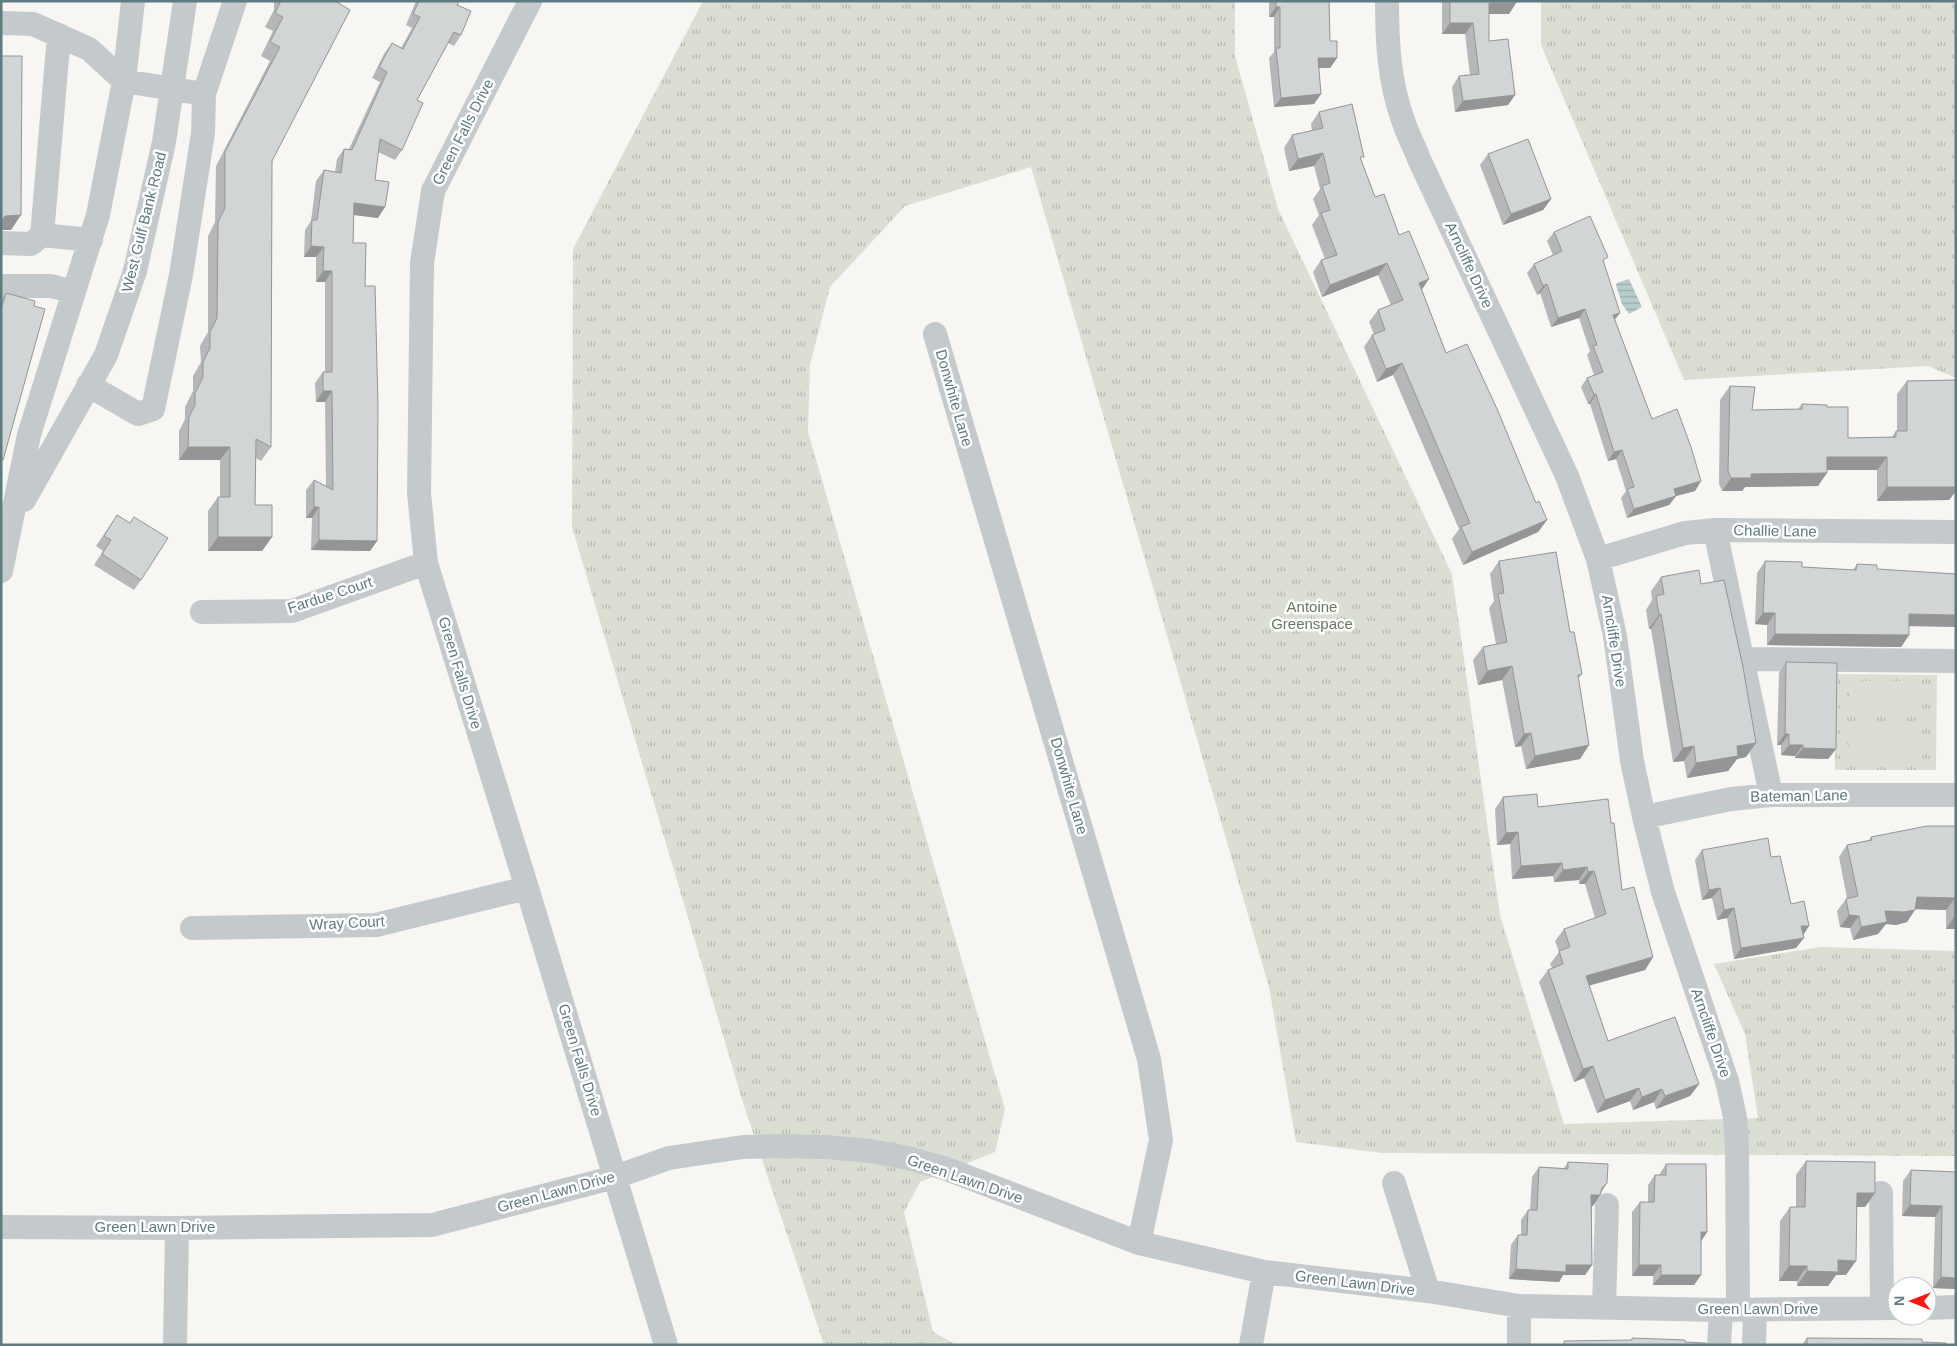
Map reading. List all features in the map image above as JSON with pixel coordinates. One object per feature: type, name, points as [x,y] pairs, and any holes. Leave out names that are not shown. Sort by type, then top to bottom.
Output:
[{"type":"street","name":"West Gulf Bank Road","points":[[2,566],[10,537],[29,435],[98,215],[124,82],[133,1]]},
{"type":"street","name":"West Gulf Bank Road","points":[[10,537],[26,496],[106,355],[135,271],[164,142],[185,1]]},
{"type":"street","points":[[88,385],[138,414],[152,409],[181,275],[203,133],[204,94],[235,1]]},
{"type":"street","name":"Green Falls Drive","points":[[530,1],[433,190],[422,263],[419,493],[426,563],[666,1345]]},
{"type":"street","name":"Arncliffe Drive","points":[[1387,1],[1389,53],[1393,86],[1402,119],[1567,476],[1598,558],[1615,636],[1632,761],[1644,817],[1663,892],[1727,1081],[1735,1116],[1738,1310]]},
{"type":"street","points":[[1,23],[33,24],[89,49],[124,82],[204,94]]},
{"type":"street","points":[[42,235],[58,35]]},
{"type":"street","points":[[1,244],[31,244],[42,235],[90,240]]},
{"type":"street","points":[[1,286],[51,286],[74,292]]},
{"type":"street","name":"Donwhite Lane","points":[[935,334],[1149,1059],[1161,1140],[1139,1243]]},
{"type":"street","points":[[1715,530],[1771,794]]},
{"type":"street","name":"Challie Lane","points":[[1598,558],[1685,533],[1715,530],[1956,532]]},
{"type":"street","name":"Fardue Court","points":[[202,612],[292,611],[426,563]]},
{"type":"street","points":[[1742,659],[1956,661]]},
{"type":"street","name":"Bateman Lane","points":[[1644,817],[1731,799],[1771,794],[1956,795]]},
{"type":"street","name":"Wray Court","points":[[192,928],[376,925],[527,888]]},
{"type":"street","name":"Green Lawn Drive","points":[[1,1227],[176,1228],[432,1225],[615,1177],[669,1158],[743,1147],[784,1146],[870,1151],[908,1158],[944,1168],[1139,1243],[1264,1272],[1428,1291],[1519,1306],[1738,1310],[1887,1308]]},
{"type":"street","points":[[1394,1183],[1428,1291]]},
{"type":"street","points":[[1881,1193],[1887,1276]]},
{"type":"street","points":[[1604,1308],[1607,1206]]},
{"type":"street","points":[[175,1345],[176,1228]]},
{"type":"street","points":[[1251,1345],[1264,1272]]},
{"type":"street","points":[[1519,1306],[1519,1345]]},
{"type":"street","points":[[1937,1308],[1956,1308]]},
{"type":"street","points":[[1720,1345],[1738,1310]]},
{"type":"street","points":[[1738,1310],[1754,1345]]},
{"type":"green space","name":"Antoine Greenspace","points":[[703,1],[1235,1],[1235,56],[1278,209],[1452,574],[1500,915],[1564,1124],[1758,1118],[1745,1034],[1714,964],[1821,947],[1956,951],[1956,1156],[1382,1153],[1296,1142],[1269,987],[1031,167],[905,206],[830,287],[810,365],[808,432],[1005,1109],[995,1152],[920,1182],[904,1212],[933,1332],[957,1345],[824,1345],[744,1106],[572,527],[573,249]]},
{"type":"green space","points":[[1541,1],[1956,1],[1956,378],[1928,366],[1684,380],[1541,45]]},
{"type":"green space","points":[[1835,674],[1937,675],[1936,770],[1835,770]]},
{"type":"green space","points":[[1849,681],[1922,681],[1922,715],[1849,715]]},
{"type":"green space","points":[[1921,725],[1921,759],[1849,759],[1848,726]]},
{"type":"shaded area","points":[[1629,279],[1642,307],[1629,314],[1622,304],[1616,285]]},
{"type":"building","points":[[281,1],[335,1],[350,10],[272,161],[271,447],[256,439],[255,505],[272,505],[272,537],[218,537],[218,497],[230,497],[230,447],[188,447],[189,417],[195,405],[195,393],[203,377],[203,362],[210,348],[210,332],[217,318],[218,222],[225,208],[225,152],[280,47],[270,42],[283,17],[275,13]]},
{"type":"building","points":[[419,1],[459,1],[457,5],[471,11],[461,35],[454,32],[417,100],[423,103],[402,150],[380,139],[375,180],[389,182],[385,207],[354,203],[353,243],[366,243],[365,286],[375,286],[378,405],[377,541],[319,540],[319,507],[314,507],[314,480],[333,490],[332,391],[323,391],[323,372],[332,372],[332,271],[323,271],[324,247],[311,246],[312,220],[317,220],[324,170],[341,173],[344,149],[352,150],[387,72],[379,67],[392,43],[403,49],[420,17],[413,14]]},
{"type":"building","points":[[1276,1],[1329,1],[1330,41],[1337,41],[1337,58],[1318,58],[1321,94],[1281,98],[1276,48],[1280,48],[1280,7],[1276,7]]},
{"type":"building","points":[[1450,1],[1516,1],[1516,3],[1489,3],[1489,41],[1508,39],[1515,95],[1463,101],[1459,76],[1479,74],[1473,23],[1450,23]]},
{"type":"building","points":[[1,56],[22,56],[21,215],[5,216],[1,221]]},
{"type":"building","points":[[1352,104],[1364,157],[1360,157],[1375,197],[1384,194],[1399,235],[1409,231],[1429,279],[1419,283],[1446,353],[1467,344],[1498,411],[1536,503],[1539,501],[1547,520],[1472,552],[1461,527],[1470,523],[1402,363],[1386,369],[1372,335],[1385,330],[1378,310],[1403,300],[1387,263],[1330,285],[1321,260],[1337,255],[1321,213],[1330,210],[1322,186],[1330,183],[1323,153],[1298,159],[1292,135],[1323,128],[1319,112]]},
{"type":"building","points":[[1528,139],[1551,199],[1511,214],[1488,154]]},
{"type":"building","points":[[1590,216],[1608,257],[1603,260],[1620,313],[1613,315],[1652,419],[1677,409],[1701,481],[1674,489],[1676,496],[1634,509],[1627,489],[1634,487],[1622,450],[1614,452],[1596,394],[1594,395],[1587,378],[1603,372],[1593,346],[1597,345],[1585,309],[1558,318],[1547,284],[1543,286],[1534,264],[1562,251],[1554,232]]},
{"type":"building","points":[[6,293],[35,301],[34,306],[45,309],[3,460],[1,460],[1,309]]},
{"type":"building","points":[[1956,380],[1956,487],[1887,487],[1887,457],[1827,457],[1827,473],[1751,474],[1751,478],[1731,478],[1728,471],[1730,386],[1755,387],[1752,410],[1802,409],[1802,404],[1848,407],[1848,438],[1896,437],[1896,431],[1907,431],[1907,381]]},
{"type":"building","points":[[117,515],[130,523],[134,517],[168,538],[141,580],[102,554],[111,540],[104,536]]},
{"type":"building","points":[[1556,552],[1570,632],[1574,632],[1582,674],[1578,675],[1589,745],[1535,756],[1531,733],[1524,734],[1512,666],[1487,671],[1483,647],[1507,642],[1498,594],[1504,593],[1499,561]]},
{"type":"building","points":[[1765,561],[1802,562],[1802,567],[1856,570],[1857,564],[1877,565],[1877,569],[1956,574],[1956,615],[1909,614],[1909,635],[1775,634],[1775,613],[1763,613]]},
{"type":"building","points":[[1699,570],[1701,584],[1724,580],[1743,667],[1756,743],[1737,746],[1738,756],[1696,763],[1694,746],[1683,748],[1661,614],[1659,615],[1656,596],[1664,594],[1661,577]]},
{"type":"building","points":[[1786,662],[1837,663],[1836,749],[1803,748],[1803,745],[1789,745],[1789,734],[1785,734]]},
{"type":"building","points":[[1537,794],[1538,807],[1608,799],[1611,823],[1614,823],[1622,890],[1634,887],[1653,957],[1586,976],[1608,1041],[1675,1017],[1699,1084],[1665,1096],[1662,1089],[1642,1097],[1639,1088],[1605,1100],[1593,1066],[1583,1069],[1548,970],[1563,964],[1559,951],[1570,947],[1564,929],[1606,914],[1594,871],[1588,872],[1587,867],[1563,870],[1562,863],[1521,866],[1518,832],[1506,833],[1503,797]]},
{"type":"building","points":[[1927,826],[1956,826],[1956,917],[1954,917],[1955,898],[1917,897],[1915,910],[1904,912],[1885,911],[1887,922],[1861,927],[1859,916],[1849,915],[1846,899],[1858,896],[1847,845],[1872,840],[1871,837]]},
{"type":"building","points":[[1768,838],[1771,857],[1780,856],[1791,904],[1804,901],[1809,926],[1801,926],[1804,938],[1741,948],[1734,908],[1724,910],[1720,888],[1709,890],[1702,850]]},
{"type":"building","points":[[1806,1161],[1875,1162],[1875,1193],[1857,1193],[1856,1261],[1838,1260],[1838,1272],[1807,1271],[1807,1266],[1789,1266],[1790,1207],[1805,1207]]},
{"type":"building","points":[[1568,1162],[1608,1164],[1607,1183],[1602,1188],[1600,1195],[1591,1195],[1592,1265],[1566,1265],[1566,1272],[1516,1269],[1518,1235],[1527,1235],[1528,1210],[1537,1210],[1539,1167],[1568,1169]]},
{"type":"building","points":[[1666,1164],[1706,1164],[1707,1232],[1701,1232],[1701,1275],[1661,1275],[1661,1265],[1639,1265],[1640,1202],[1654,1202],[1655,1175],[1666,1175]]},
{"type":"building","points":[[1911,1170],[1956,1172],[1956,1278],[1941,1277],[1942,1206],[1910,1205]]},
{"type":"building","points":[[1632,1338],[1685,1340],[1685,1342],[1706,1343],[1705,1345],[1564,1345],[1564,1341],[1632,1340]]},
{"type":"building","points":[[1807,1338],[1922,1339],[1922,1342],[1946,1343],[1946,1345],[1807,1345]]}]
